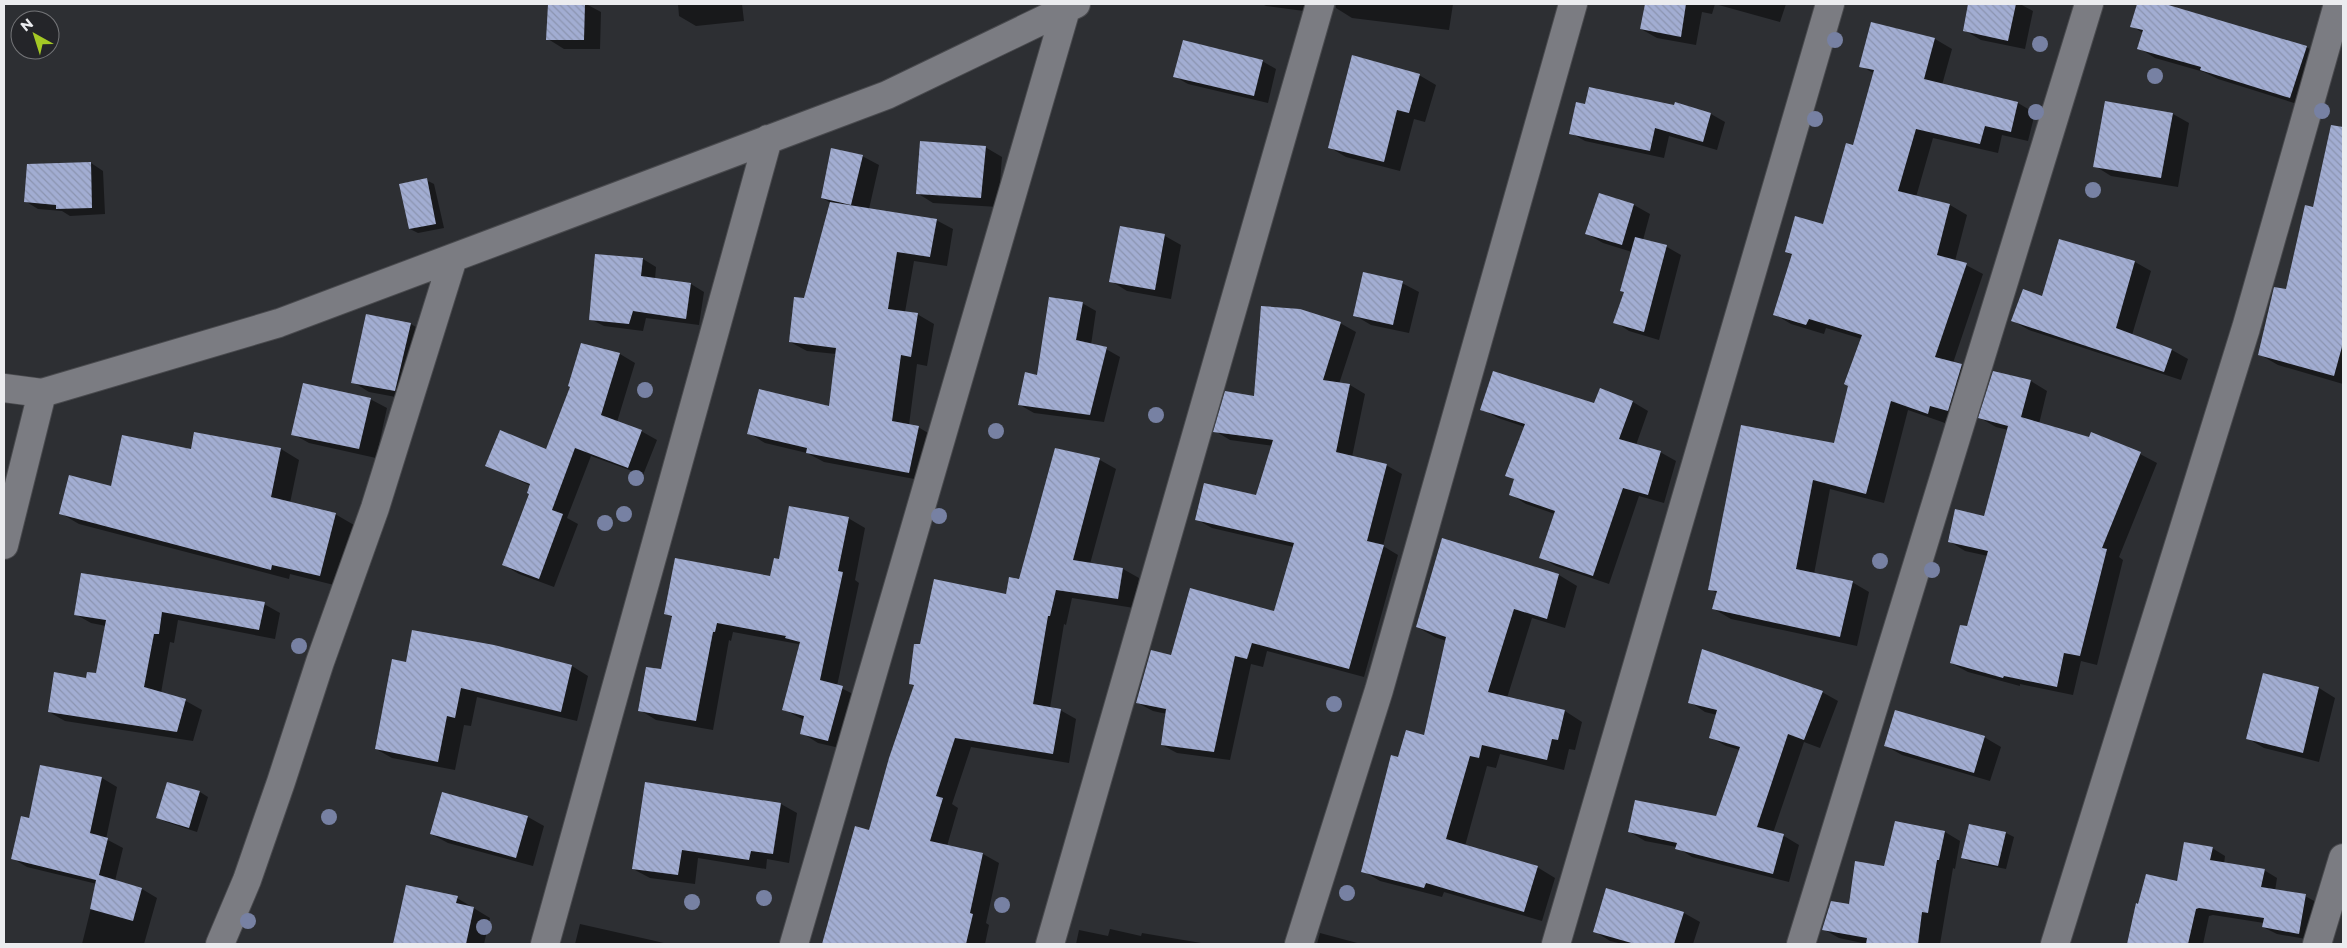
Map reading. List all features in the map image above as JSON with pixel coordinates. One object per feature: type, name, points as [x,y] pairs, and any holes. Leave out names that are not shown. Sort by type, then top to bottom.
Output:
[{"type":"street","points":[[1050,944],[1320,4]]},
{"type":"street","points":[[1299,944],[1379,690],[1574,4]]},
{"type":"street","points":[[1556,944],[1830,4]]},
{"type":"street","points":[[1801,944],[2089,4]]},
{"type":"street","points":[[2055,944],[2246,328],[2338,4]]},
{"type":"street","points":[[4,388],[42,393],[279,323],[887,94],[1071,6]]},
{"type":"street","points":[[794,944],[1071,6]]},
{"type":"street","points":[[545,944],[768,139]]},
{"type":"street","points":[[220,944],[247,880],[320,662],[375,508],[453,258]]},
{"type":"street","points":[[4,545],[42,393]]},
{"type":"street","points":[[2317,944],[2343,858]]},
{"type":"building","points":[[548,4],[585,4],[584,40],[546,40]]},
{"type":"building","points":[[1645,4],[1686,4],[1681,37],[1640,29]]},
{"type":"building","points":[[1968,4],[2016,4],[2008,41],[1963,31]]},
{"type":"building","points":[[2137,4],[2165,4],[2307,46],[2290,98],[2200,70],[2201,67],[2137,49],[2143,30],[2130,27]]},
{"type":"building","points":[[1871,22],[1935,38],[1924,79],[2018,102],[2011,132],[1985,126],[1980,144],[1916,129],[1898,191],[1950,204],[1937,255],[1967,263],[1935,357],[1962,364],[1948,411],[1930,406],[1928,414],[1891,401],[1866,494],[1813,480],[1796,569],[1853,581],[1840,637],[1712,609],[1717,591],[1708,590],[1741,425],[1834,443],[1848,386],[1844,384],[1862,335],[1809,319],[1806,325],[1773,315],[1792,254],[1785,252],[1795,216],[1823,224],[1846,143],[1853,145],[1874,70],[1859,67]]},
{"type":"building","points":[[1183,40],[1263,60],[1254,96],[1173,77]]},
{"type":"building","points":[[1352,55],[1420,74],[1409,113],[1397,110],[1384,162],[1328,148]]},
{"type":"building","points":[[1589,87],[1674,105],[1675,102],[1711,113],[1703,142],[1655,128],[1650,151],[1569,134],[1576,102],[1585,104]]},
{"type":"building","points":[[2105,101],[2173,113],[2161,178],[2093,167]]},
{"type":"building","points":[[2331,125],[2343,127],[2343,343],[2334,376],[2258,355],[2274,287],[2286,289],[2305,205],[2313,207]]},
{"type":"building","points":[[920,141],[986,146],[981,198],[916,194]]},
{"type":"building","points":[[831,148],[863,155],[851,205],[821,198]]},
{"type":"building","points":[[91,162],[92,208],[56,209],[56,205],[24,202],[27,164]]},
{"type":"building","points":[[427,178],[436,224],[409,229],[399,184]]},
{"type":"building","points":[[1599,193],[1634,204],[1622,245],[1585,234]]},
{"type":"building","points":[[830,202],[937,219],[930,257],[897,252],[888,309],[918,313],[911,357],[901,355],[892,421],[919,426],[909,473],[806,453],[807,448],[747,434],[759,389],[829,406],[836,348],[789,342],[794,297],[804,298]]},
{"type":"building","points":[[1120,226],[1165,234],[1155,290],[1109,282]]},
{"type":"building","points":[[1635,237],[1667,245],[1644,332],[1613,323],[1624,292],[1620,291]]},
{"type":"building","points":[[2059,239],[2135,261],[2116,328],[2172,349],[2164,372],[2011,321],[2023,289],[2042,296]]},
{"type":"building","points":[[595,254],[643,258],[641,276],[691,283],[686,319],[633,311],[629,324],[589,320]]},
{"type":"building","points":[[1363,272],[1403,281],[1393,325],[1353,316]]},
{"type":"building","points":[[1049,297],[1083,302],[1076,340],[1107,347],[1090,415],[1018,405],[1025,372],[1037,375]]},
{"type":"building","points":[[1261,306],[1300,309],[1341,322],[1323,380],[1350,384],[1336,452],[1387,464],[1367,541],[1384,545],[1349,669],[1252,643],[1247,659],[1235,656],[1214,752],[1161,745],[1166,709],[1136,703],[1151,650],[1171,655],[1190,588],[1274,611],[1294,543],[1195,520],[1204,483],[1256,495],[1273,440],[1213,432],[1225,391],[1254,396]]},
{"type":"building","points":[[366,314],[411,323],[395,391],[351,383]]},
{"type":"building","points":[[581,343],[620,353],[601,415],[642,430],[628,468],[575,448],[552,510],[563,514],[539,579],[502,565],[529,494],[527,493],[530,484],[485,466],[500,430],[546,449],[570,387],[568,386]]},
{"type":"building","points":[[1493,371],[1594,403],[1600,388],[1633,401],[1619,439],[1661,451],[1648,495],[1623,488],[1593,576],[1539,558],[1555,511],[1509,495],[1514,479],[1505,476],[1525,424],[1480,410]]},
{"type":"building","points":[[1993,371],[2031,380],[2021,417],[2089,437],[2091,432],[2141,452],[2102,548],[2107,549],[2080,656],[2064,653],[2057,687],[2004,676],[2003,678],[1950,663],[1960,625],[1967,626],[1988,551],[1948,542],[1955,509],[1984,516],[2008,426],[1978,418]]},
{"type":"building","points":[[303,383],[371,398],[359,449],[291,435]]},
{"type":"building","points":[[194,432],[281,448],[271,497],[336,513],[320,576],[272,565],[271,570],[59,514],[69,475],[111,486],[122,435],[191,449]]},
{"type":"building","points":[[1055,448],[1100,458],[1073,560],[1123,568],[1118,599],[1056,590],[1050,616],[1048,616],[1033,704],[1061,709],[1053,754],[955,738],[936,796],[943,798],[930,841],[983,853],[970,913],[973,914],[966,944],[822,944],[855,826],[869,830],[889,758],[914,685],[909,684],[914,644],[920,644],[934,579],[1006,594],[1009,577],[1019,579]]},
{"type":"building","points":[[789,506],[849,517],[838,571],[843,572],[820,680],[843,686],[828,741],[800,734],[804,716],[782,710],[800,642],[785,638],[786,636],[717,623],[715,632],[713,632],[696,721],[638,711],[646,667],[661,669],[672,616],[664,614],[675,558],[770,576],[774,558],[779,559]]},
{"type":"building","points":[[1442,538],[1559,574],[1547,619],[1514,609],[1488,692],[1565,710],[1558,740],[1552,739],[1547,760],[1482,745],[1479,758],[1470,756],[1446,839],[1538,866],[1524,912],[1426,883],[1424,888],[1361,872],[1391,755],[1398,757],[1406,730],[1424,735],[1446,637],[1416,627]]},
{"type":"building","points":[[81,573],[265,602],[259,630],[162,612],[159,634],[154,634],[144,687],[186,699],[177,732],[48,712],[54,672],[86,678],[87,672],[96,673],[106,620],[74,615]]},
{"type":"building","points":[[412,630],[494,645],[572,665],[561,712],[461,688],[455,718],[447,716],[438,762],[375,749],[392,659],[406,662]]},
{"type":"building","points":[[1702,649],[1823,691],[1804,740],[1788,734],[1757,827],[1784,834],[1773,874],[1675,849],[1677,843],[1628,832],[1635,800],[1716,816],[1740,747],[1709,738],[1717,710],[1688,703]]},
{"type":"building","points":[[2263,673],[2319,687],[2303,753],[2246,739]]},
{"type":"building","points":[[1895,710],[1985,736],[1974,773],[1884,746]]},
{"type":"building","points":[[40,765],[102,777],[90,833],[108,838],[99,875],[142,888],[133,921],[90,909],[96,880],[11,859],[21,816],[29,818]]},
{"type":"building","points":[[167,782],[200,791],[189,828],[156,818]]},
{"type":"building","points":[[645,782],[781,803],[773,854],[751,851],[749,860],[682,850],[678,875],[632,869]]},
{"type":"building","points":[[442,792],[528,816],[516,858],[430,834]]},
{"type":"building","points":[[1895,821],[1945,831],[1939,860],[1937,860],[1928,913],[1922,912],[1918,944],[1866,944],[1867,938],[1822,930],[1831,901],[1849,904],[1855,861],[1884,866]]},
{"type":"building","points":[[1969,824],[2006,832],[1998,866],[1961,858]]},
{"type":"building","points":[[2184,842],[2213,847],[2210,860],[2265,869],[2261,887],[2306,894],[2299,934],[2262,927],[2264,918],[2199,908],[2196,909],[2188,944],[2127,944],[2136,903],[2138,904],[2146,874],[2177,881]]},
{"type":"building","points":[[406,885],[458,896],[456,903],[474,907],[466,944],[393,944]]},
{"type":"building","points":[[1606,888],[1684,912],[1674,944],[1635,944],[1593,932]]}]
